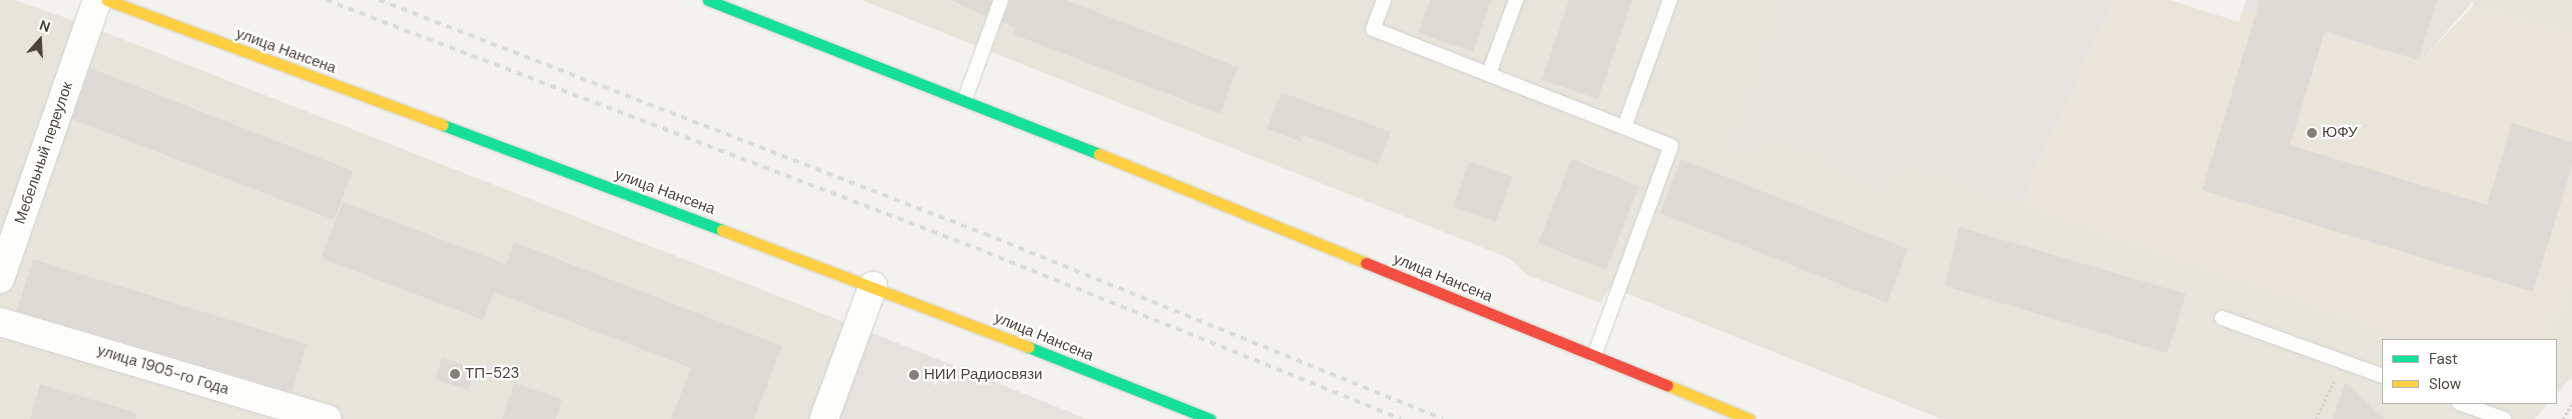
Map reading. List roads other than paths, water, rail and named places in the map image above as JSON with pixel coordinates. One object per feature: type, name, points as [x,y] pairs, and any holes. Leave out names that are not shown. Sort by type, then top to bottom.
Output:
[{"type":"main road","name":"улица Нансена","points":[[108,0],[873,286],[1210,419]]},
{"type":"main road","name":"улица Нансена","points":[[708,0],[965,99],[1749,419]]},
{"type":"street","name":"Мебельный переулок","points":[[0,279],[97,0]]},
{"type":"street","points":[[824,419],[873,286]]},
{"type":"street","name":"улица 1905-го Года","points":[[0,322],[327,419]]},
{"type":"lane","points":[[965,99],[1000,0]]},
{"type":"lane","points":[[1384,0],[1373,28],[1625,125],[1664,141],[1671,146],[1671,154],[1594,356]]},
{"type":"lane","points":[[1489,73],[1516,0]]},
{"type":"lane","points":[[1625,125],[1670,0]]},
{"type":"lane","points":[[2222,318],[2382,376]]},
{"type":"lane","points":[[2462,404],[2504,419]]},
{"type":"railway","points":[[326,0],[976,248],[1401,419]]},
{"type":"railway","points":[[379,0],[985,234],[1443,419]]},
{"type":"place","name":"ЮФУ","points":[[2312,133]]},
{"type":"place","name":"ТП-523","points":[[455,374]]},
{"type":"place","name":"НИИ Радиосвязи","points":[[914,375]]}]
